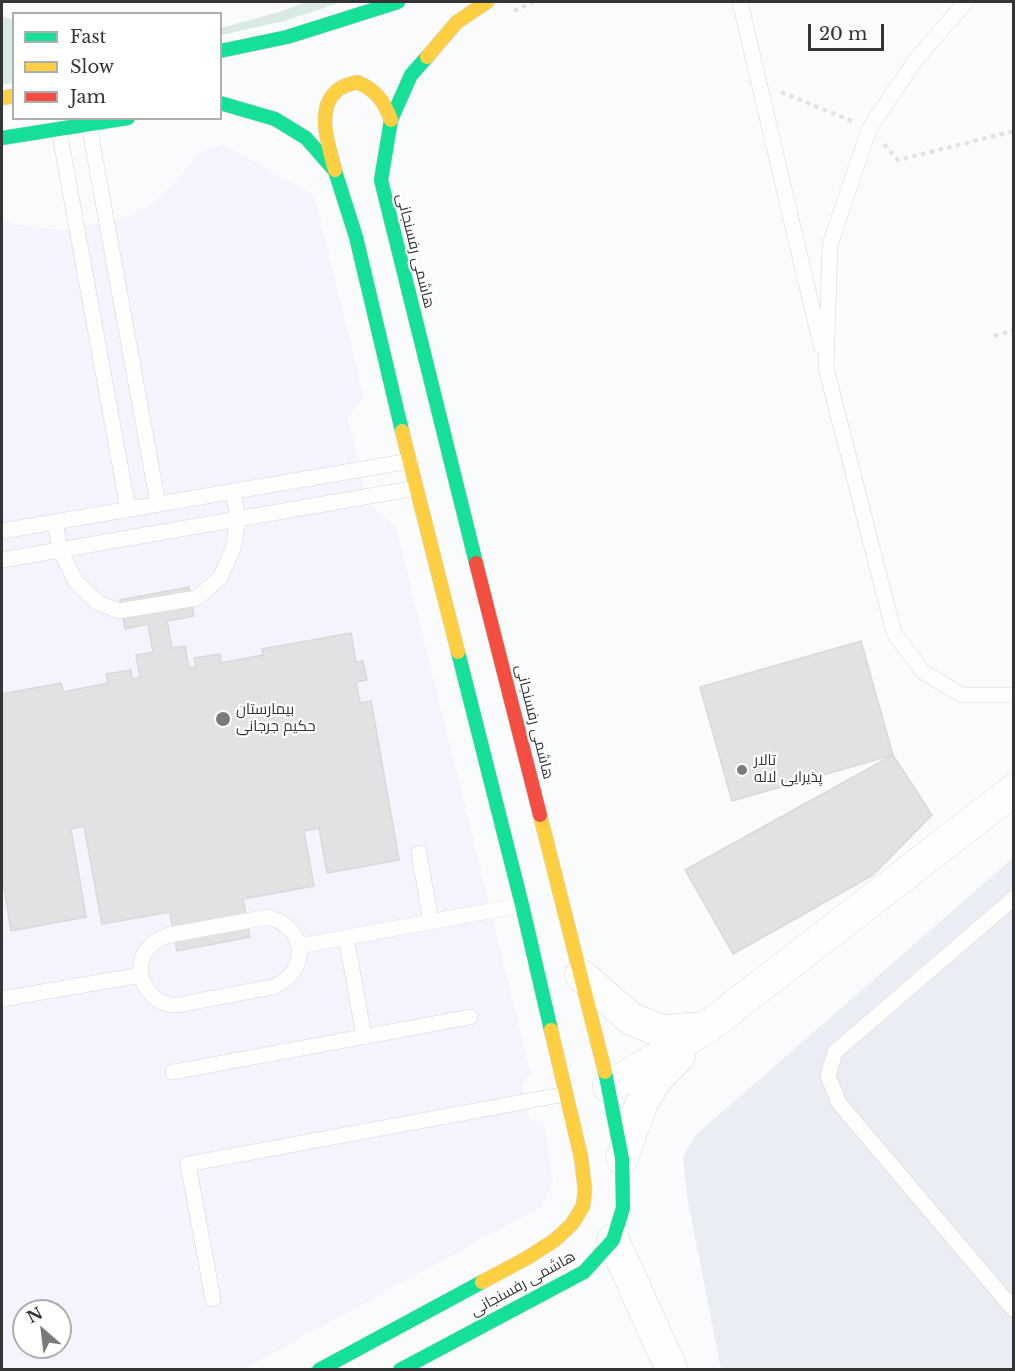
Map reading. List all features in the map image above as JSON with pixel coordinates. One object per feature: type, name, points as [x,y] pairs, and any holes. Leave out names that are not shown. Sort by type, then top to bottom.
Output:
[{"type":"main road","points":[[222,51],[287,37],[398,2]]},
{"type":"main road","name":"هاشمی رفسنجانی","points":[[400,1370],[584,1272],[613,1240],[623,1208],[622,1158],[604,1088],[581,975],[381,180],[391,120],[411,75],[457,22],[488,2]]},
{"type":"main road","points":[[335,171],[327,138],[326,107],[338,90],[357,82],[374,89],[386,106],[391,120]]},
{"type":"main road","name":"هاشمی رفسنجانی","points":[[222,104],[275,119],[306,138],[335,171],[356,237],[416,488],[572,1093],[585,1195],[579,1214],[556,1240],[527,1258],[319,1370]]},
{"type":"main road","points":[[2,138],[117,120]]},
{"type":"street","points":[[604,1088],[706,1028],[1014,790]]},
{"type":"street","points":[[581,975],[632,1019],[662,1031],[706,1028]]},
{"type":"street","points":[[622,1158],[641,1105],[654,1082],[706,1028]]},
{"type":"street","points":[[613,1240],[672,1370]]},
{"type":"lane","points":[[740,2],[826,368],[894,633],[923,672],[962,695],[1014,695]]},
{"type":"lane","points":[[826,368],[830,245],[869,129],[917,58],[966,2]]},
{"type":"lane","points":[[89,125],[158,504]]},
{"type":"lane","points":[[59,130],[128,509]]},
{"type":"lane","points":[[2,531],[410,460]]},
{"type":"lane","points":[[2,560],[416,488]]},
{"type":"lane","points":[[54,522],[60,550],[76,582],[98,603],[118,611],[197,598],[220,578],[233,549],[238,519],[233,491]]},
{"type":"lane","points":[[418,853],[431,921]]},
{"type":"lane","points":[[1014,898],[835,1052],[828,1076],[839,1103],[1014,1310]]},
{"type":"lane","points":[[299,946],[522,905]]},
{"type":"lane","points":[[268,917],[285,924],[292,930],[299,946],[296,968],[291,976],[282,983],[273,987],[182,1004],[173,1005],[155,999],[148,992],[141,975],[144,954],[150,945],[159,939],[169,935],[259,918],[268,917]]},
{"type":"lane","points":[[346,937],[364,1036]]},
{"type":"lane","points":[[2,999],[141,975]]},
{"type":"lane","points":[[173,1072],[470,1017]]},
{"type":"lane","points":[[213,1299],[188,1164],[572,1093]]},
{"type":"path","points":[[512,12],[533,2]]},
{"type":"path","points":[[759,82],[869,129],[898,160],[1014,131]]},
{"type":"path","points":[[994,336],[1014,330]]},
{"type":"shaded area","points":[[306,2],[342,2],[284,21],[222,35],[222,28]]},
{"type":"shaded area","points":[[2,16],[12,19],[12,83],[2,85]]},
{"type":"shaded area","name":"بیمارستان حکیم جرجانی","points":[[223,145],[314,195],[364,397],[348,417],[367,503],[396,527],[531,1074],[522,1084],[529,1118],[544,1125],[553,1181],[542,1206],[243,1369],[2,1369],[2,219],[14,224],[61,230],[121,219],[155,203],[201,151]]},
{"type":"shaded area","points":[[1013,858],[1013,1369],[721,1369],[687,1196],[683,1156],[697,1134]]},
{"type":"building","points":[[189,587],[194,616],[167,621],[172,648],[185,646],[189,668],[196,667],[194,658],[220,654],[221,663],[263,655],[262,649],[351,633],[356,662],[363,661],[367,680],[356,682],[360,703],[371,701],[399,860],[327,873],[319,828],[304,831],[314,886],[243,899],[250,937],[177,951],[170,912],[102,924],[84,826],[71,829],[86,917],[11,931],[2,875],[2,694],[61,683],[63,692],[108,683],[106,674],[131,670],[132,679],[140,677],[136,655],[153,652],[148,624],[125,629],[120,600]]},
{"type":"building","points":[[861,641],[893,755],[732,801],[700,687]]},
{"type":"building","points":[[893,755],[932,815],[873,875],[733,954],[685,870]]},
{"type":"traffic: fast","points":[[222,51],[287,37],[398,2]]},
{"type":"traffic: fast","points":[[427,57],[411,75],[391,120],[381,180],[476,563]]},
{"type":"traffic: fast","points":[[222,104],[275,119],[306,138],[335,171],[356,237],[402,431]]},
{"type":"traffic: fast","points":[[2,138],[115,120]]},
{"type":"traffic: fast","points":[[458,652],[551,1030]]},
{"type":"traffic: fast","points":[[400,1370],[584,1272],[613,1240],[623,1208],[622,1158],[605,1072]]},
{"type":"traffic: fast","points":[[319,1370],[482,1282]]},
{"type":"traffic: slow","points":[[427,57],[457,22],[487,2]]},
{"type":"traffic: slow","points":[[335,170],[327,139],[325,116],[331,97],[339,89],[357,82],[364,85],[378,97],[391,120]]},
{"type":"traffic: slow","points":[[2,98],[12,96]]},
{"type":"traffic: slow","points":[[402,431],[458,652]]},
{"type":"traffic: slow","points":[[540,815],[605,1072]]},
{"type":"traffic: slow","points":[[482,1282],[555,1240],[572,1224],[583,1206],[585,1190],[581,1157],[551,1030]]},
{"type":"traffic: jam","points":[[476,563],[540,815]]},
{"type":"place","name":"بیمارستان حکیم جرجانی","points":[[223,719]]},
{"type":"place","name":"تالار پذیرایی لاله","points":[[742,770]]}]
